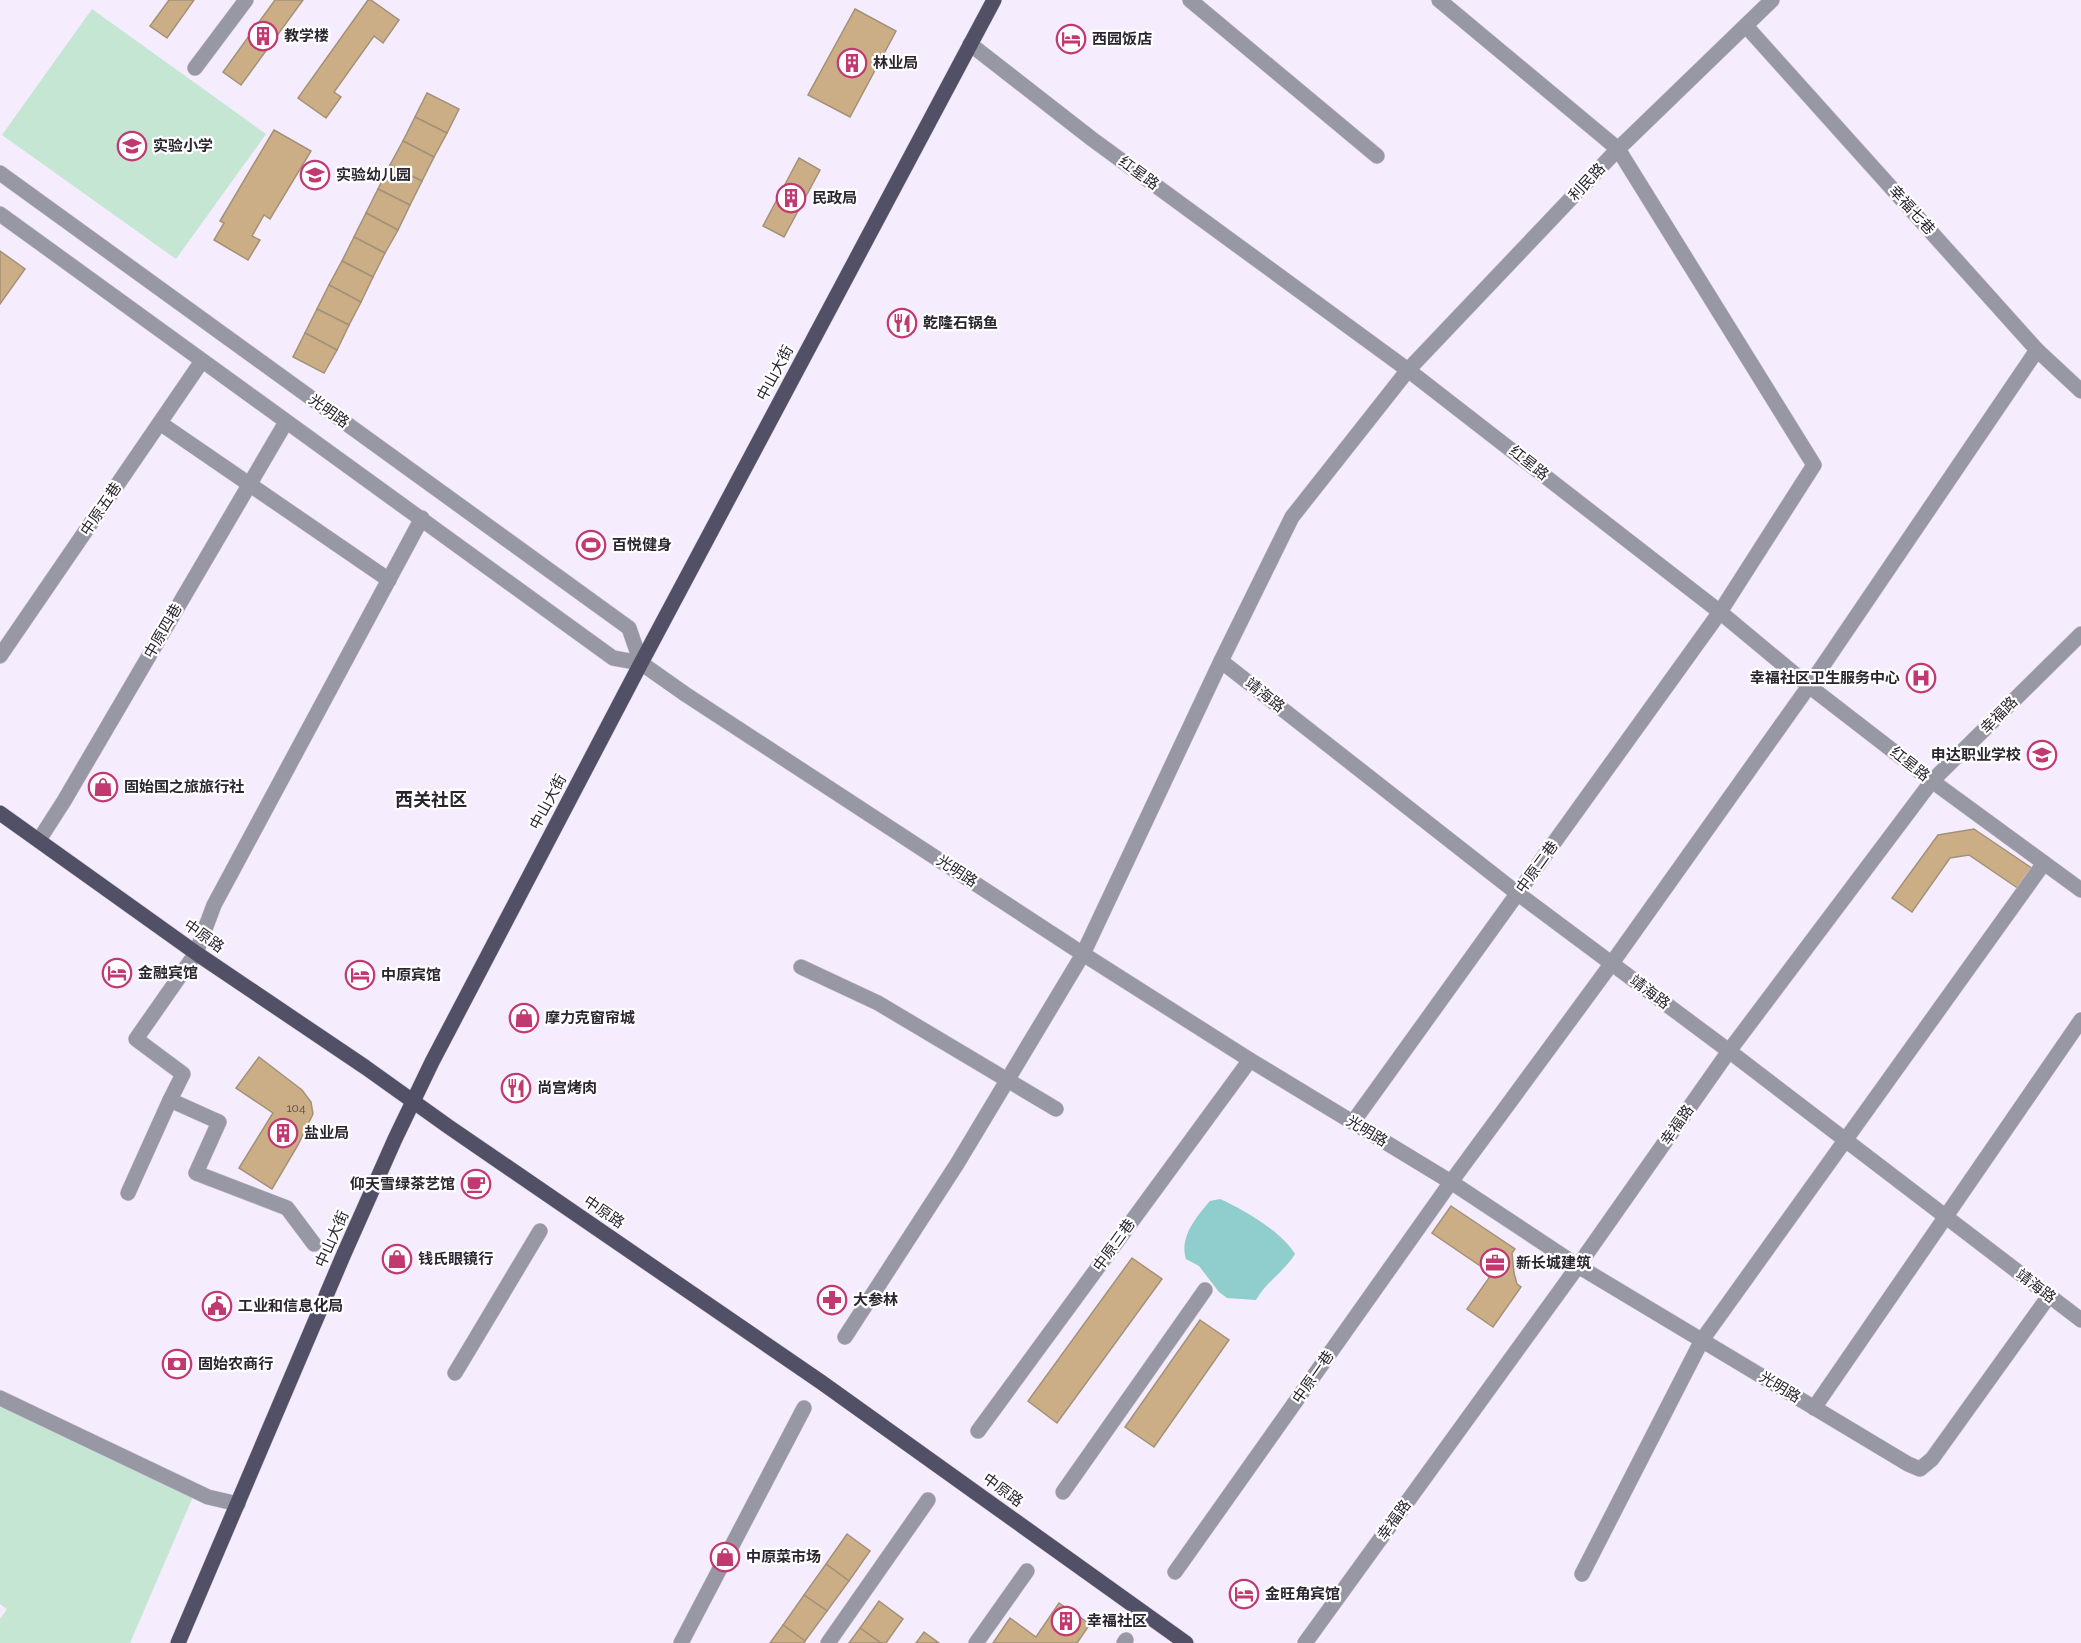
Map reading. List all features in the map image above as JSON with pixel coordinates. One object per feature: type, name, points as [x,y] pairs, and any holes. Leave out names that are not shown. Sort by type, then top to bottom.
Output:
[{"type":"main road","name":"中山大街","points":[[178,1643],[343,1256],[432,1062],[641,663],[994,0]]},
{"type":"main road","name":"中原路","points":[[0,813],[196,953],[821,1382],[1186,1643]]},
{"type":"street","points":[[195,68],[246,0]]},
{"type":"street","points":[[1190,0],[1377,156]]},
{"type":"street","points":[[1439,0],[1458,6],[1618,149]]},
{"type":"street","name":"利民路","points":[[844,1337],[957,1164],[1083,954],[1221,661],[1292,517],[1408,370],[1618,149],[1772,0]]},
{"type":"street","name":"幸福七巷","points":[[1746,26],[2037,350],[2081,391]]},
{"type":"street","name":"红星路","points":[[970,44],[1092,139],[1408,370],[1720,612],[1809,686],[1932,781],[2081,890]]},
{"type":"street","name":"中原二巷","points":[[1353,1122],[1720,612],[1814,465],[1618,149]]},
{"type":"street","name":"光明路","points":[[0,173],[629,628],[641,663]]},
{"type":"street","name":"光明路","points":[[0,214],[613,658],[641,663],[695,701],[1083,954],[1250,1060],[1451,1182],[1578,1266],[1908,1464],[1920,1469],[1932,1459],[2049,1296]]},
{"type":"street","name":"中原一巷","points":[[1174,1572],[1451,1182],[1612,963],[1809,686],[2037,350]]},
{"type":"street","name":"中原五巷","points":[[0,656],[202,361]]},
{"type":"street","name":"中原四巷","points":[[39,840],[286,422]]},
{"type":"street","points":[[159,423],[389,580]]},
{"type":"street","points":[[128,1192],[183,1074],[136,1039],[196,953],[214,905],[423,519]]},
{"type":"street","name":"幸福路","points":[[1305,1643],[1578,1266],[1729,1051],[1932,781],[2081,634]]},
{"type":"street","name":"靖海路","points":[[1221,661],[1517,893],[1729,1051],[2081,1320]]},
{"type":"street","points":[[1582,1574],[1702,1340],[2044,863]]},
{"type":"street","points":[[801,967],[878,1003],[1056,1109]]},
{"type":"street","points":[[1814,1408],[2081,1020]]},
{"type":"street","name":"中原三巷","points":[[978,1431],[1250,1060]]},
{"type":"street","points":[[170,1100],[219,1122],[196,1173],[287,1208],[314,1244]]},
{"type":"street","points":[[455,1373],[540,1231]]},
{"type":"street","points":[[1063,1492],[1205,1290]]},
{"type":"street","points":[[0,1398],[208,1497],[238,1504]]},
{"type":"street","points":[[681,1643],[804,1408]]},
{"type":"street","points":[[828,1643],[928,1500]]},
{"type":"street","points":[[975,1643],[1027,1571]]},
{"type":"shaded area","points":[[92,9],[266,134],[176,259],[2,135]]},
{"type":"shaded area","points":[[1220,1199],[1272,1230],[1295,1254],[1256,1300],[1227,1298],[1219,1292],[1199,1266],[1186,1259],[1185,1243],[1190,1228],[1210,1201]]},
{"type":"shaded area","points":[[7,1396],[198,1485],[130,1643],[0,1643],[0,1619],[7,1609],[0,1604],[0,1408]]},
{"type":"building","points":[[169,0],[194,0],[167,38],[150,26]]},
{"type":"building","name":"教学楼","points":[[275,0],[303,0],[241,85],[223,72]]},
{"type":"building","points":[[368,0],[399,20],[383,43],[374,36],[334,92],[341,97],[326,118],[298,98]]},
{"type":"building","name":"林业局","points":[[855,9],[896,31],[850,117],[808,95]]},
{"type":"building","points":[[427,93],[459,109],[447,133],[415,117]]},
{"type":"building","points":[[415,117],[447,133],[434,157],[403,141]]},
{"type":"building","points":[[274,130],[311,151],[270,219],[264,215],[252,236],[260,240],[248,260],[214,240],[224,223],[220,221]]},
{"type":"building","points":[[403,141],[434,157],[422,181],[390,165]]},
{"type":"building","name":"民政局","points":[[799,158],[820,170],[784,237],[763,226]]},
{"type":"building","points":[[390,165],[422,181],[410,205],[378,189]]},
{"type":"building","points":[[378,189],[410,205],[398,230],[366,213]]},
{"type":"building","points":[[366,213],[398,230],[385,253],[354,237]]},
{"type":"building","points":[[354,237],[385,253],[373,277],[342,261]]},
{"type":"building","points":[[0,251],[25,269],[0,304]]},
{"type":"building","points":[[342,261],[373,277],[361,302],[329,285]]},
{"type":"building","points":[[329,285],[361,302],[349,325],[317,309]]},
{"type":"building","points":[[317,309],[349,325],[337,350],[305,333]]},
{"type":"building","points":[[305,333],[337,350],[324,373],[293,357]]},
{"type":"building","points":[[1974,829],[2033,869],[2019,889],[1969,855],[1950,858],[1912,912],[1892,898],[1938,835]]},
{"type":"building","name":"盐业局","points":[[259,1057],[302,1090],[311,1102],[313,1114],[272,1189],[239,1168],[273,1113],[236,1088]]},
{"type":"building","name":"新长城建筑","points":[[1451,1206],[1515,1249],[1512,1253],[1514,1273],[1517,1284],[1521,1287],[1493,1327],[1467,1309],[1489,1278],[1486,1270],[1432,1233]]},
{"type":"building","points":[[1132,1258],[1162,1279],[1057,1423],[1028,1401]]},
{"type":"building","points":[[1200,1320],[1229,1340],[1154,1447],[1125,1427]]},
{"type":"building","points":[[847,1534],[870,1551],[849,1581],[826,1564]]},
{"type":"building","points":[[826,1564],[849,1581],[827,1611],[804,1595]]},
{"type":"building","points":[[804,1595],[827,1611],[805,1641],[783,1625]]},
{"type":"building","points":[[879,1601],[903,1619],[886,1643],[881,1643],[860,1628]]},
{"type":"building","name":"幸福社区","points":[[1059,1603],[1090,1624],[1077,1643],[993,1643],[1010,1618],[1036,1637]]},
{"type":"building","points":[[783,1625],[805,1641],[804,1643],[770,1643]]},
{"type":"building","points":[[860,1628],[881,1643],[849,1643]]},
{"type":"building","points":[[924,1632],[939,1643],[916,1643]]},
{"type":"place","name":"教学楼","points":[[263,36]]},
{"type":"place","name":"西园饭店","points":[[1071,39]]},
{"type":"place","name":"林业局","points":[[852,63]]},
{"type":"place","name":"实验小学","points":[[132,146]]},
{"type":"place","name":"实验幼儿园","points":[[315,175]]},
{"type":"place","name":"民政局","points":[[791,198]]},
{"type":"place","name":"乾隆石锅鱼","points":[[902,323]]},
{"type":"place","name":"百悦健身","points":[[591,545]]},
{"type":"place","name":"幸福社区卫生服务中心","points":[[1921,678]]},
{"type":"place","name":"申达职业学校","points":[[2042,755]]},
{"type":"place","name":"固始国之旅旅行社","points":[[103,787]]},
{"type":"place","name":"金融宾馆","points":[[117,973]]},
{"type":"place","name":"中原宾馆","points":[[360,975]]},
{"type":"place","name":"摩力克窗帘城","points":[[524,1018]]},
{"type":"place","name":"尚宫烤肉","points":[[516,1088]]},
{"type":"place","name":"盐业局","points":[[283,1133]]},
{"type":"place","name":"仰天雪绿茶艺馆","points":[[476,1184]]},
{"type":"place","name":"钱氏眼镜行","points":[[397,1259]]},
{"type":"place","name":"新长城建筑","points":[[1495,1263]]},
{"type":"place","name":"大参林","points":[[832,1300]]},
{"type":"place","name":"工业和信息化局","points":[[217,1306]]},
{"type":"place","name":"固始农商行","points":[[177,1364]]},
{"type":"place","name":"中原菜市场","points":[[725,1557]]},
{"type":"place","name":"金旺角宾馆","points":[[1244,1594]]},
{"type":"place","name":"幸福社区","points":[[1066,1621]]},
{"type":"district","name":"西关社区","points":[[431,799]]}]
